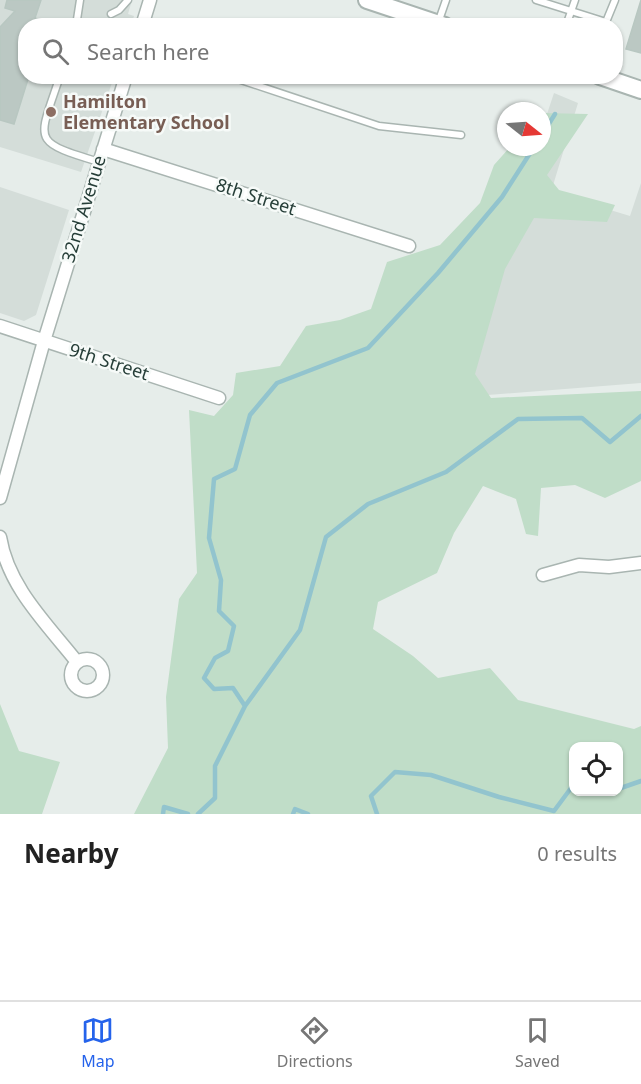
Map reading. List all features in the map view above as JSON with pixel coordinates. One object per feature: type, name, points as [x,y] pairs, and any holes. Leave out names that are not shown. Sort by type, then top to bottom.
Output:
[{"type":"street","points":[[144,18],[150,0]]},
{"type":"street","points":[[367,0],[422,18]]},
{"type":"street","name":"32nd Avenue","points":[[0,498],[44,341],[123,84]]},
{"type":"street","points":[[623,84],[641,90]]},
{"type":"street","name":"8th Street","points":[[103,149],[409,246]]},
{"type":"street","name":"9th Street","points":[[0,326],[219,398]]},
{"type":"street","points":[[0,537],[2,552],[15,582],[77,662]]},
{"type":"street","points":[[543,575],[579,565],[609,567],[641,563]]},
{"type":"lane","points":[[77,18],[80,0]]},
{"type":"lane","points":[[111,14],[120,10],[128,0]]},
{"type":"lane","points":[[442,18],[446,0]]},
{"type":"lane","points":[[536,0],[593,18]]},
{"type":"lane","points":[[569,18],[575,0]]},
{"type":"lane","points":[[608,18],[615,0]]},
{"type":"lane","points":[[57,84],[44,123],[44,135],[49,144],[99,162]]},
{"type":"lane","points":[[253,84],[379,126],[461,135]]},
{"type":"shaded area","name":"Hamilton Elementary School","points":[[0,0],[132,0],[128,14],[134,16],[133,18],[18,18],[18,84],[112,84],[81,172],[0,147]]},
{"type":"shaded area","points":[[554,93],[578,103],[551,192],[630,216],[641,183],[641,383],[462,397],[539,156],[551,156],[551,102]]},
{"type":"shaded area","points":[[0,187],[69,210],[36,315],[24,321],[0,313]]},
{"type":"green space","points":[[551,113],[588,114],[547,175],[559,190],[615,205],[607,222],[534,218],[505,269],[475,374],[491,398],[641,391],[641,481],[605,498],[575,485],[541,488],[538,536],[526,534],[516,499],[483,486],[454,533],[437,573],[378,602],[373,629],[413,656],[438,678],[490,668],[518,700],[634,729],[641,726],[641,814],[134,814],[168,748],[166,697],[179,599],[197,573],[189,410],[214,416],[233,395],[236,373],[280,366],[306,326],[340,320],[371,309],[387,262],[440,245],[480,203],[494,165],[502,156],[551,156]]},
{"type":"green space","points":[[0,704],[19,751],[60,762],[42,814],[0,814]]},
{"type":"building","points":[[7,0],[41,0],[35,18],[18,18],[18,84],[26,84],[14,124],[0,120],[0,27],[15,11],[5,8]]},
{"type":"building","points":[[641,0],[641,53],[626,49]]},
{"type":"waterway","points":[[551,120],[555,114]]},
{"type":"waterway","points":[[198,814],[215,798],[215,766],[245,706],[233,688],[214,689],[204,678],[215,658],[228,651],[234,626],[219,611],[221,580],[209,538],[214,479],[235,469],[250,415],[277,383],[368,348],[438,273],[502,197],[528,156]]},
{"type":"waterway","points":[[245,706],[300,630],[326,537],[368,504],[446,472],[518,419],[582,418],[610,442],[641,416]]},
{"type":"waterway","points":[[377,814],[371,796],[395,772],[431,775],[499,797],[554,811],[569,791]]},
{"type":"waterway","points":[[623,787],[641,781]]},
{"type":"waterway","points":[[163,814],[164,807],[188,814]]},
{"type":"waterway","points":[[293,814],[295,809],[308,814]]},
{"type":"place","name":"Hamilton Elementary School","points":[[51,112]]}]
